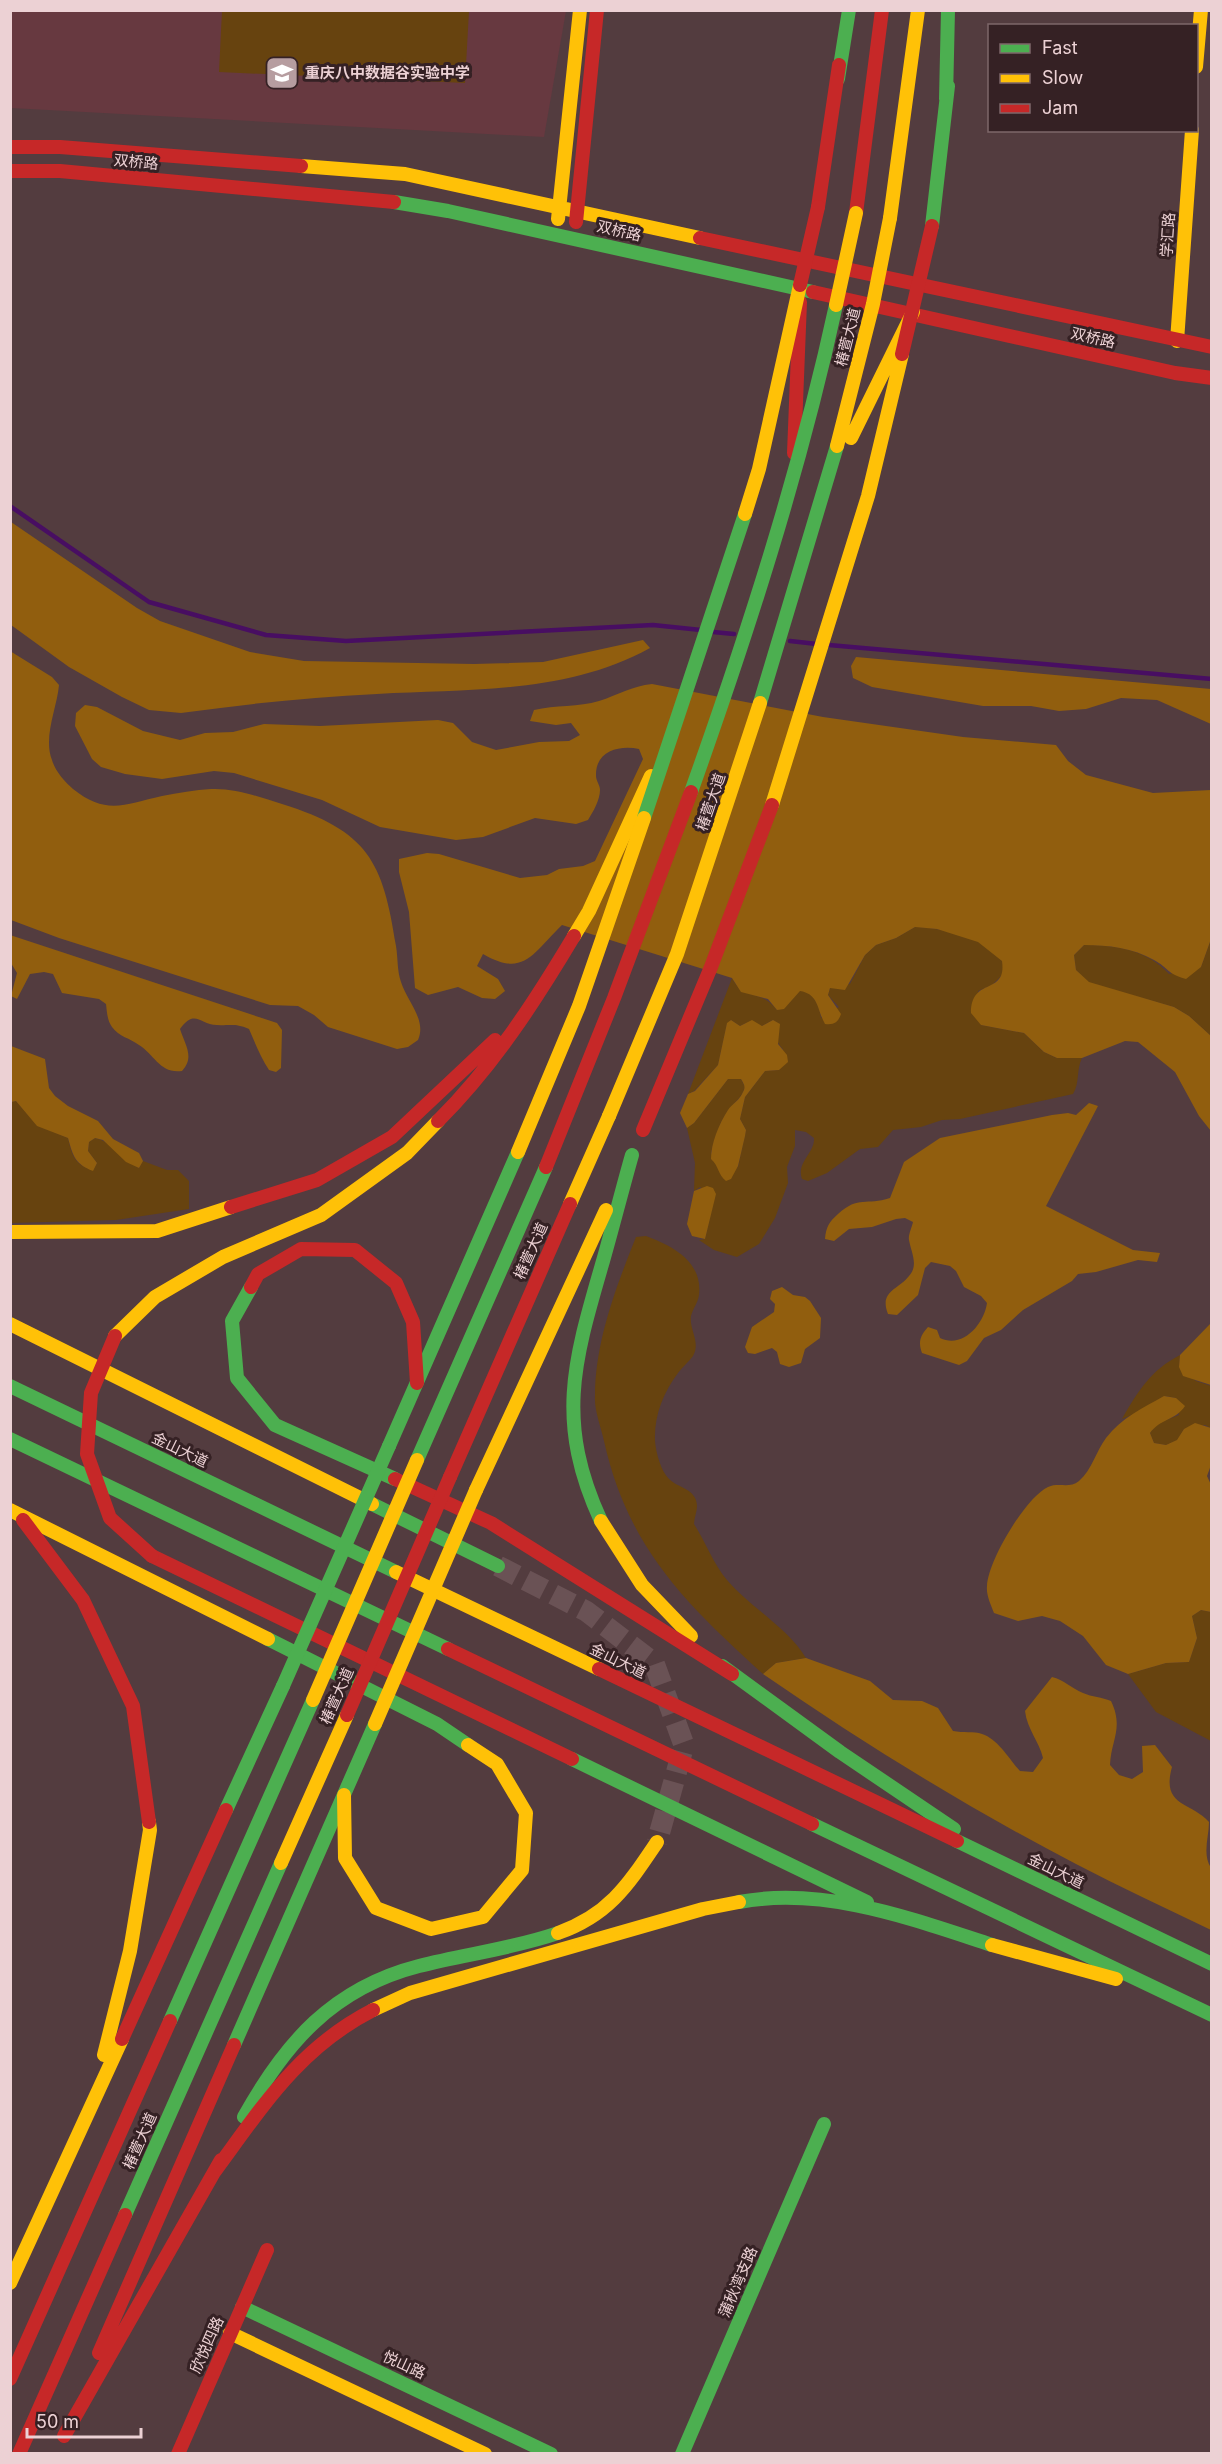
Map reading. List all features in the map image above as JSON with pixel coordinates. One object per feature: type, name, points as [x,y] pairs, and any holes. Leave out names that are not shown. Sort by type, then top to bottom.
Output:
[{"type":"main road","points":[[556,234],[580,10]]},
{"type":"main road","points":[[574,238],[597,10]]},
{"type":"main road","points":[[838,79],[843,10]]},
{"type":"main road","points":[[10,2283],[283,1686],[518,1152],[579,1006],[684,705],[759,469],[801,291],[818,207],[849,10]]},
{"type":"main road","name":"椿萱大道","points":[[10,2379],[313,1700],[546,1167],[607,1019],[698,774],[793,482],[856,213],[882,10]]},
{"type":"main road","name":"椿萱大道","points":[[19,2454],[609,1116],[677,954],[736,781],[826,488],[873,304],[890,218],[918,10]]},
{"type":"main road","points":[[946,99],[948,10]]},
{"type":"main road","points":[[56,2454],[131,2276],[476,1490],[643,1130],[711,967],[778,789],[868,496],[913,312],[932,226],[956,10]]},
{"type":"main road","points":[[1198,53],[1201,10]]},
{"type":"main road","name":"学汇路","points":[[1177,341],[1192,132]]},
{"type":"main road","name":"双桥路","points":[[10,147],[60,147],[405,174],[560,205],[1212,347]]},
{"type":"main road","name":"双桥路","points":[[10,171],[60,171],[402,203],[556,234],[1175,373],[1212,378]]},
{"type":"main road","points":[[793,482],[801,291]]},
{"type":"main road","points":[[826,488],[913,312]]},
{"type":"main road","points":[[684,705],[589,910],[533,1004],[474,1085],[407,1153],[321,1215],[223,1257],[155,1297],[115,1336],[91,1394],[87,1454],[110,1518],[152,1556],[885,1911],[1017,1953],[1159,1990]]},
{"type":"main road","points":[[10,1233],[157,1231],[317,1180],[392,1137],[533,1004]]},
{"type":"main road","points":[[632,1155],[587,1306],[578,1348],[572,1392],[574,1435],[581,1473],[594,1511],[615,1549],[638,1582],[664,1612],[732,1674]]},
{"type":"main road","points":[[417,1383],[413,1322],[396,1283],[355,1251],[301,1249],[258,1274],[232,1322],[237,1378],[275,1425],[491,1523],[732,1674],[840,1752],[1015,1870]]},
{"type":"main road","points":[[10,1324],[498,1566]]},
{"type":"main road","name":"金山大道","points":[[10,1386],[1212,1964]]},
{"type":"main road","points":[[10,1439],[1212,2015]]},
{"type":"main road","points":[[16,1514],[437,1724],[497,1764],[526,1813],[522,1870],[483,1917],[431,1929],[376,1908],[345,1858],[344,1795]]},
{"type":"main road","points":[[16,1514],[83,1600],[133,1706],[150,1830],[130,1951],[92,2106]]},
{"type":"main road","points":[[64,2436],[215,2171],[264,2078],[300,2032],[344,1997],[396,1973],[529,1943],[565,1930],[600,1912],[623,1892],[657,1842]]},
{"type":"main road","points":[[215,2171],[282,2083],[318,2045],[364,2013],[410,1993],[703,1909],[762,1898],[809,1900],[885,1911]]},
{"type":"main road","name":"蒲秋湾支路","points":[[682,2454],[824,2124]]},
{"type":"main road","name":"欣悦四路","points":[[178,2454],[267,2250]]},
{"type":"main road","name":"悦山路","points":[[242,2307],[551,2454]]},
{"type":"main road","points":[[230,2333],[485,2454]]},
{"type":"shaded area","name":"重庆八中数据谷实验中学","points":[[10,11],[566,11],[544,137],[11,108]]},
{"type":"shaded area","points":[[222,11],[469,11],[465,83],[219,72]]},
{"type":"shaded area","points":[[11,522],[137,608],[160,621],[250,652],[304,661],[474,664],[543,662],[643,640],[650,648],[618,663],[585,674],[517,686],[328,697],[181,713],[149,710],[69,667],[11,625]]},
{"type":"shaded area","points":[[10,651],[52,677],[59,685],[49,742],[53,764],[73,789],[85,797],[96,803],[116,806],[193,791],[211,789],[238,791],[311,814],[352,838],[366,853],[377,871],[385,892],[400,978],[420,1025],[418,1040],[408,1047],[397,1049],[328,1027],[314,1015],[298,1006],[270,1005],[59,938],[11,920]]},
{"type":"shaded area","points":[[856,657],[1211,689],[1211,724],[1157,700],[1121,698],[1086,709],[1059,711],[1031,706],[983,706],[872,687],[853,678],[851,666]]},
{"type":"shaded area","points":[[652,684],[823,717],[963,737],[1056,745],[1068,761],[1086,775],[1153,793],[1211,790],[1211,939],[1201,967],[1186,979],[1175,975],[1146,956],[1120,948],[1084,945],[1074,955],[1076,970],[1089,982],[1174,1007],[1189,1016],[1211,1036],[1211,1131],[1199,1116],[1175,1072],[1138,1042],[1125,1041],[1082,1058],[1057,1058],[1044,1052],[1024,1033],[981,1025],[971,1013],[973,1002],[977,994],[999,979],[1002,972],[1002,961],[978,942],[937,929],[915,927],[896,938],[876,945],[865,955],[845,990],[830,988],[828,995],[841,1014],[837,1021],[831,1024],[825,1024],[817,1003],[811,995],[806,993],[800,991],[784,1009],[777,1010],[768,999],[741,992],[732,978],[562,925],[535,953],[518,963],[509,964],[497,961],[483,954],[477,966],[498,979],[505,991],[495,999],[482,998],[458,987],[428,995],[415,988],[409,912],[399,872],[399,859],[427,853],[439,854],[520,878],[547,875],[559,869],[583,866],[595,861],[643,759],[639,749],[616,749],[604,755],[599,761],[596,776],[600,794],[588,820],[576,824],[535,818],[483,837],[456,840],[380,827],[322,800],[234,773],[214,771],[162,779],[125,774],[101,767],[92,759],[75,726],[76,713],[85,705],[97,707],[143,731],[180,740],[205,733],[233,732],[264,724],[320,726],[438,720],[453,723],[472,742],[496,750],[539,742],[569,741],[580,735],[571,723],[556,725],[530,721],[534,710],[591,703]]},
{"type":"shaded area","points":[[915,927],[936,929],[963,936],[997,953],[1003,963],[1002,975],[992,985],[978,991],[981,1025],[1024,1033],[1044,1052],[1057,1058],[1082,1058],[1073,1094],[960,1119],[942,1120],[921,1127],[893,1130],[878,1147],[860,1149],[827,1173],[808,1181],[802,1179],[801,1168],[812,1148],[814,1138],[806,1132],[795,1130],[795,1146],[787,1167],[788,1183],[775,1218],[759,1244],[737,1257],[714,1250],[699,1240],[705,1239],[714,1200],[700,1187],[694,1191],[695,1163],[687,1128],[694,1123],[728,1079],[741,1079],[745,1087],[744,1091],[722,1121],[711,1153],[720,1171],[738,1167],[746,1130],[740,1119],[745,1097],[765,1071],[779,1070],[783,1049],[777,1034],[779,1024],[773,1020],[762,1026],[746,1023],[740,1026],[731,1020],[727,1024],[718,1065],[694,1091],[688,1094],[732,978],[742,990],[771,1003],[777,1010],[789,1003],[800,990],[805,991],[815,1000],[821,1018],[839,1007],[828,995],[830,988],[850,984],[865,955],[876,945],[896,938]]},
{"type":"shaded area","points":[[10,935],[277,1023],[282,1030],[281,1068],[276,1072],[269,1070],[249,1029],[236,1025],[211,1024],[194,1019],[185,1023],[180,1029],[188,1051],[186,1066],[182,1071],[168,1070],[145,1049],[112,1027],[106,1004],[99,999],[62,993],[53,974],[44,972],[30,974],[17,999],[11,996],[17,973],[11,963]]},
{"type":"shaded area","points":[[1211,939],[1211,1036],[1189,1016],[1174,1007],[1089,983],[1076,970],[1074,955],[1084,945],[1131,950],[1151,959],[1169,974],[1201,967]]},
{"type":"shaded area","points":[[731,1020],[740,1026],[752,1020],[762,1026],[773,1020],[780,1024],[778,1044],[787,1055],[788,1062],[779,1070],[765,1071],[745,1097],[740,1119],[746,1130],[745,1136],[738,1166],[731,1179],[726,1181],[711,1159],[711,1153],[722,1121],[744,1090],[741,1079],[728,1079],[694,1123],[687,1128],[680,1113],[688,1094],[695,1091],[718,1065],[727,1023]]},
{"type":"shaded area","points":[[11,1046],[45,1059],[49,1088],[55,1096],[68,1106],[98,1121],[113,1139],[139,1153],[143,1161],[139,1168],[126,1162],[103,1140],[95,1138],[89,1142],[88,1151],[97,1163],[93,1171],[87,1168],[76,1159],[68,1138],[37,1126],[16,1101],[11,1102]]},
{"type":"shaded area","points":[[16,1101],[37,1125],[68,1138],[75,1159],[87,1168],[93,1170],[97,1163],[88,1151],[89,1142],[95,1138],[107,1143],[139,1168],[143,1161],[167,1170],[178,1170],[189,1181],[189,1209],[116,1220],[11,1223],[11,1102]]},
{"type":"shaded area","points":[[1089,1103],[1098,1106],[1046,1206],[1133,1250],[1160,1253],[1157,1262],[1138,1260],[1096,1272],[1078,1274],[1072,1281],[1023,1310],[1001,1330],[984,1338],[967,1361],[959,1365],[922,1353],[920,1339],[928,1327],[937,1330],[940,1338],[948,1341],[957,1340],[977,1326],[987,1303],[981,1296],[964,1287],[956,1271],[950,1266],[931,1262],[925,1268],[918,1295],[897,1315],[888,1314],[886,1300],[888,1296],[905,1281],[914,1267],[909,1238],[913,1222],[905,1218],[872,1227],[849,1229],[834,1241],[825,1239],[830,1222],[845,1208],[857,1203],[890,1198],[904,1162],[940,1138],[1052,1115],[1068,1113],[1076,1115]]},
{"type":"shaded area","points":[[707,1186],[713,1188],[716,1194],[705,1239],[692,1236],[687,1224],[694,1191]]},
{"type":"shaded area","points":[[646,1236],[676,1250],[684,1257],[691,1264],[699,1283],[698,1298],[691,1316],[695,1351],[668,1389],[660,1405],[655,1432],[656,1451],[659,1462],[669,1479],[694,1496],[697,1506],[694,1524],[722,1574],[736,1590],[789,1637],[806,1658],[776,1663],[763,1674],[709,1623],[663,1571],[644,1543],[628,1513],[604,1441],[595,1401],[596,1376],[603,1335],[614,1295],[636,1237]]},
{"type":"shaded area","points":[[782,1287],[793,1295],[805,1297],[821,1318],[820,1338],[805,1349],[801,1363],[789,1367],[780,1364],[777,1352],[772,1348],[755,1354],[748,1353],[745,1347],[752,1327],[774,1312],[775,1304],[770,1299],[772,1291]]},
{"type":"shaded area","points":[[1211,1323],[1211,1385],[1183,1376],[1179,1367],[1180,1355]]},
{"type":"shaded area","points":[[1180,1355],[1179,1367],[1196,1381],[1211,1386],[1211,1428],[1205,1425],[1184,1429],[1178,1440],[1166,1445],[1154,1443],[1150,1433],[1156,1424],[1179,1415],[1176,1398],[1165,1396],[1144,1410],[1122,1419],[1153,1374]]},
{"type":"shaded area","points":[[1164,1396],[1176,1398],[1185,1406],[1177,1414],[1154,1428],[1150,1433],[1154,1443],[1166,1445],[1177,1440],[1184,1429],[1195,1423],[1211,1428],[1211,1465],[1207,1476],[1212,1487],[1211,1612],[1201,1610],[1192,1616],[1197,1638],[1189,1662],[1166,1663],[1128,1674],[1106,1665],[1083,1636],[1060,1621],[1042,1616],[1018,1621],[994,1613],[987,1586],[994,1562],[1009,1531],[1039,1493],[1048,1487],[1071,1485],[1079,1481],[1103,1443],[1118,1425]]},
{"type":"shaded area","points":[[1201,1610],[1211,1612],[1211,1741],[1156,1712],[1128,1674],[1166,1663],[1189,1662],[1197,1638],[1192,1616]]},
{"type":"shaded area","points":[[806,1658],[870,1681],[893,1700],[922,1701],[938,1708],[953,1731],[982,1734],[988,1737],[1020,1771],[1033,1772],[1043,1758],[1028,1724],[1025,1711],[1052,1677],[1083,1693],[1111,1701],[1115,1710],[1117,1727],[1110,1765],[1119,1775],[1132,1779],[1143,1772],[1142,1746],[1155,1745],[1172,1767],[1170,1790],[1174,1796],[1179,1802],[1202,1815],[1209,1822],[1206,1851],[1211,1868],[1211,1930],[1036,1843],[878,1750],[763,1674],[776,1663]]},
{"type":"waterway","points":[[10,506],[149,602],[266,635],[346,641],[653,625],[701,630]]},
{"type":"waterway","points":[[713,632],[734,634]]},
{"type":"waterway","points":[[790,641],[817,644]]},
{"type":"waterway","points":[[829,645],[1212,679]]},
{"type":"tunnel","points":[[498,1566],[586,1611],[654,1663],[684,1745],[657,1842]]},
{"type":"traffic: fast","points":[[838,79],[849,10]]},
{"type":"traffic: fast","points":[[946,99],[948,10]]},
{"type":"traffic: fast","points":[[932,226],[948,86]]},
{"type":"traffic: fast","points":[[394,202],[448,211],[813,292]]},
{"type":"traffic: fast","points":[[691,792],[733,672],[771,551],[806,429],[836,305]]},
{"type":"traffic: fast","points":[[760,703],[837,446]]},
{"type":"traffic: fast","points":[[644,818],[745,514]]},
{"type":"traffic: fast","points":[[389,1446],[518,1152]]},
{"type":"traffic: fast","points":[[601,1521],[587,1485],[578,1452],[574,1421],[574,1391],[577,1361],[584,1330],[632,1155]]},
{"type":"traffic: fast","points":[[417,1460],[546,1167]]},
{"type":"traffic: fast","points":[[251,1287],[232,1321],[237,1378],[275,1425],[395,1479]]},
{"type":"traffic: fast","points":[[10,1386],[396,1572]]},
{"type":"traffic: fast","points":[[10,1439],[448,1649]]},
{"type":"traffic: fast","points":[[283,1686],[389,1446]]},
{"type":"traffic: fast","points":[[372,1504],[498,1566]]},
{"type":"traffic: fast","points":[[268,1639],[437,1724],[468,1745]]},
{"type":"traffic: fast","points":[[722,1666],[840,1752],[954,1829]]},
{"type":"traffic: fast","points":[[226,1810],[283,1686]]},
{"type":"traffic: fast","points":[[170,2021],[313,1700]]},
{"type":"traffic: fast","points":[[234,2045],[375,1724]]},
{"type":"traffic: fast","points":[[572,1759],[867,1902]]},
{"type":"traffic: fast","points":[[812,1824],[1212,2015]]},
{"type":"traffic: fast","points":[[957,1841],[1212,1964]]},
{"type":"traffic: fast","points":[[125,2215],[281,1863]]},
{"type":"traffic: fast","points":[[739,1902],[771,1898],[804,1898],[836,1902],[899,1916],[992,1945]]},
{"type":"traffic: fast","points":[[244,2117],[277,2065],[295,2043],[315,2022],[361,1988],[419,1966],[558,1933]]},
{"type":"traffic: fast","points":[[682,2454],[824,2124]]},
{"type":"traffic: fast","points":[[242,2307],[551,2454]]},
{"type":"traffic: slow","points":[[558,219],[580,10]]},
{"type":"traffic: slow","points":[[890,218],[918,10]]},
{"type":"traffic: slow","points":[[1198,44],[1201,10]]},
{"type":"traffic: slow","points":[[1177,341],[1192,132]]},
{"type":"traffic: slow","points":[[301,166],[405,174],[700,238]]},
{"type":"traffic: slow","points":[[836,305],[856,213]]},
{"type":"traffic: slow","points":[[837,446],[873,304],[890,218]]},
{"type":"traffic: slow","points":[[745,514],[759,469],[800,285]]},
{"type":"traffic: slow","points":[[851,438],[913,312]]},
{"type":"traffic: slow","points":[[772,805],[868,496],[902,354]]},
{"type":"traffic: slow","points":[[609,1116],[677,954],[760,703]]},
{"type":"traffic: slow","points":[[574,936],[589,911],[651,776]]},
{"type":"traffic: slow","points":[[518,1152],[579,1006],[644,818]]},
{"type":"traffic: slow","points":[[570,1204],[609,1116]]},
{"type":"traffic: slow","points":[[115,1336],[155,1297],[223,1257],[321,1215],[407,1153],[438,1121]]},
{"type":"traffic: slow","points":[[10,1232],[157,1231],[231,1207]]},
{"type":"traffic: slow","points":[[476,1490],[606,1210]]},
{"type":"traffic: slow","points":[[10,1324],[372,1504]]},
{"type":"traffic: slow","points":[[313,1700],[417,1460]]},
{"type":"traffic: slow","points":[[375,1724],[476,1490]]},
{"type":"traffic: slow","points":[[10,1510],[268,1639]]},
{"type":"traffic: slow","points":[[601,1521],[642,1585],[691,1636]]},
{"type":"traffic: slow","points":[[396,1572],[599,1669]]},
{"type":"traffic: slow","points":[[281,1863],[347,1715]]},
{"type":"traffic: slow","points":[[344,1795],[345,1858],[376,1908],[431,1929],[483,1917],[522,1870],[526,1813],[497,1764],[468,1745]]},
{"type":"traffic: slow","points":[[104,2055],[130,1951],[150,1830],[149,1822]]},
{"type":"traffic: slow","points":[[558,1933],[591,1917],[616,1897],[657,1842]]},
{"type":"traffic: slow","points":[[373,2010],[410,1993],[703,1909],[739,1902]]},
{"type":"traffic: slow","points":[[992,1945],[1116,1979]]},
{"type":"traffic: slow","points":[[10,2283],[122,2039]]},
{"type":"traffic: slow","points":[[230,2333],[485,2454]]},
{"type":"traffic: jam","points":[[576,222],[597,10]]},
{"type":"traffic: jam","points":[[856,213],[882,10]]},
{"type":"traffic: jam","points":[[818,207],[839,65]]},
{"type":"traffic: jam","points":[[10,147],[60,147],[301,166]]},
{"type":"traffic: jam","points":[[10,171],[60,171],[394,202]]},
{"type":"traffic: jam","points":[[800,285],[818,207]]},
{"type":"traffic: jam","points":[[902,354],[932,226]]},
{"type":"traffic: jam","points":[[700,238],[1212,347]]},
{"type":"traffic: jam","points":[[813,292],[1175,373],[1212,378]]},
{"type":"traffic: jam","points":[[794,453],[800,302]]},
{"type":"traffic: jam","points":[[546,1167],[614,998],[691,792]]},
{"type":"traffic: jam","points":[[643,1130],[711,967],[772,805]]},
{"type":"traffic: jam","points":[[438,1121],[477,1078],[512,1033],[574,936]]},
{"type":"traffic: jam","points":[[231,1207],[317,1180],[392,1137],[495,1040]]},
{"type":"traffic: jam","points":[[450,1477],[570,1204]]},
{"type":"traffic: jam","points":[[251,1287],[258,1274],[301,1249],[355,1250],[396,1283],[413,1322],[417,1383]]},
{"type":"traffic: jam","points":[[115,1336],[91,1393],[87,1454],[110,1518],[152,1556]]},
{"type":"traffic: jam","points":[[347,1715],[450,1477]]},
{"type":"traffic: jam","points":[[395,1479],[491,1523],[732,1674]]},
{"type":"traffic: jam","points":[[23,1520],[83,1600],[133,1706],[149,1822]]},
{"type":"traffic: jam","points":[[152,1556],[572,1759]]},
{"type":"traffic: jam","points":[[448,1649],[812,1824]]},
{"type":"traffic: jam","points":[[599,1669],[957,1841]]},
{"type":"traffic: jam","points":[[122,2039],[226,1810]]},
{"type":"traffic: jam","points":[[215,2171],[284,2080],[324,2042],[373,2010]]},
{"type":"traffic: jam","points":[[10,2379],[170,2021]]},
{"type":"traffic: jam","points":[[99,2353],[234,2045]]},
{"type":"traffic: jam","points":[[64,2436],[221,2160]]},
{"type":"traffic: jam","points":[[19,2454],[125,2215]]},
{"type":"traffic: jam","points":[[178,2454],[267,2250]]},
{"type":"place","name":"重庆八中数据谷实验中学","points":[[282,73]]}]
